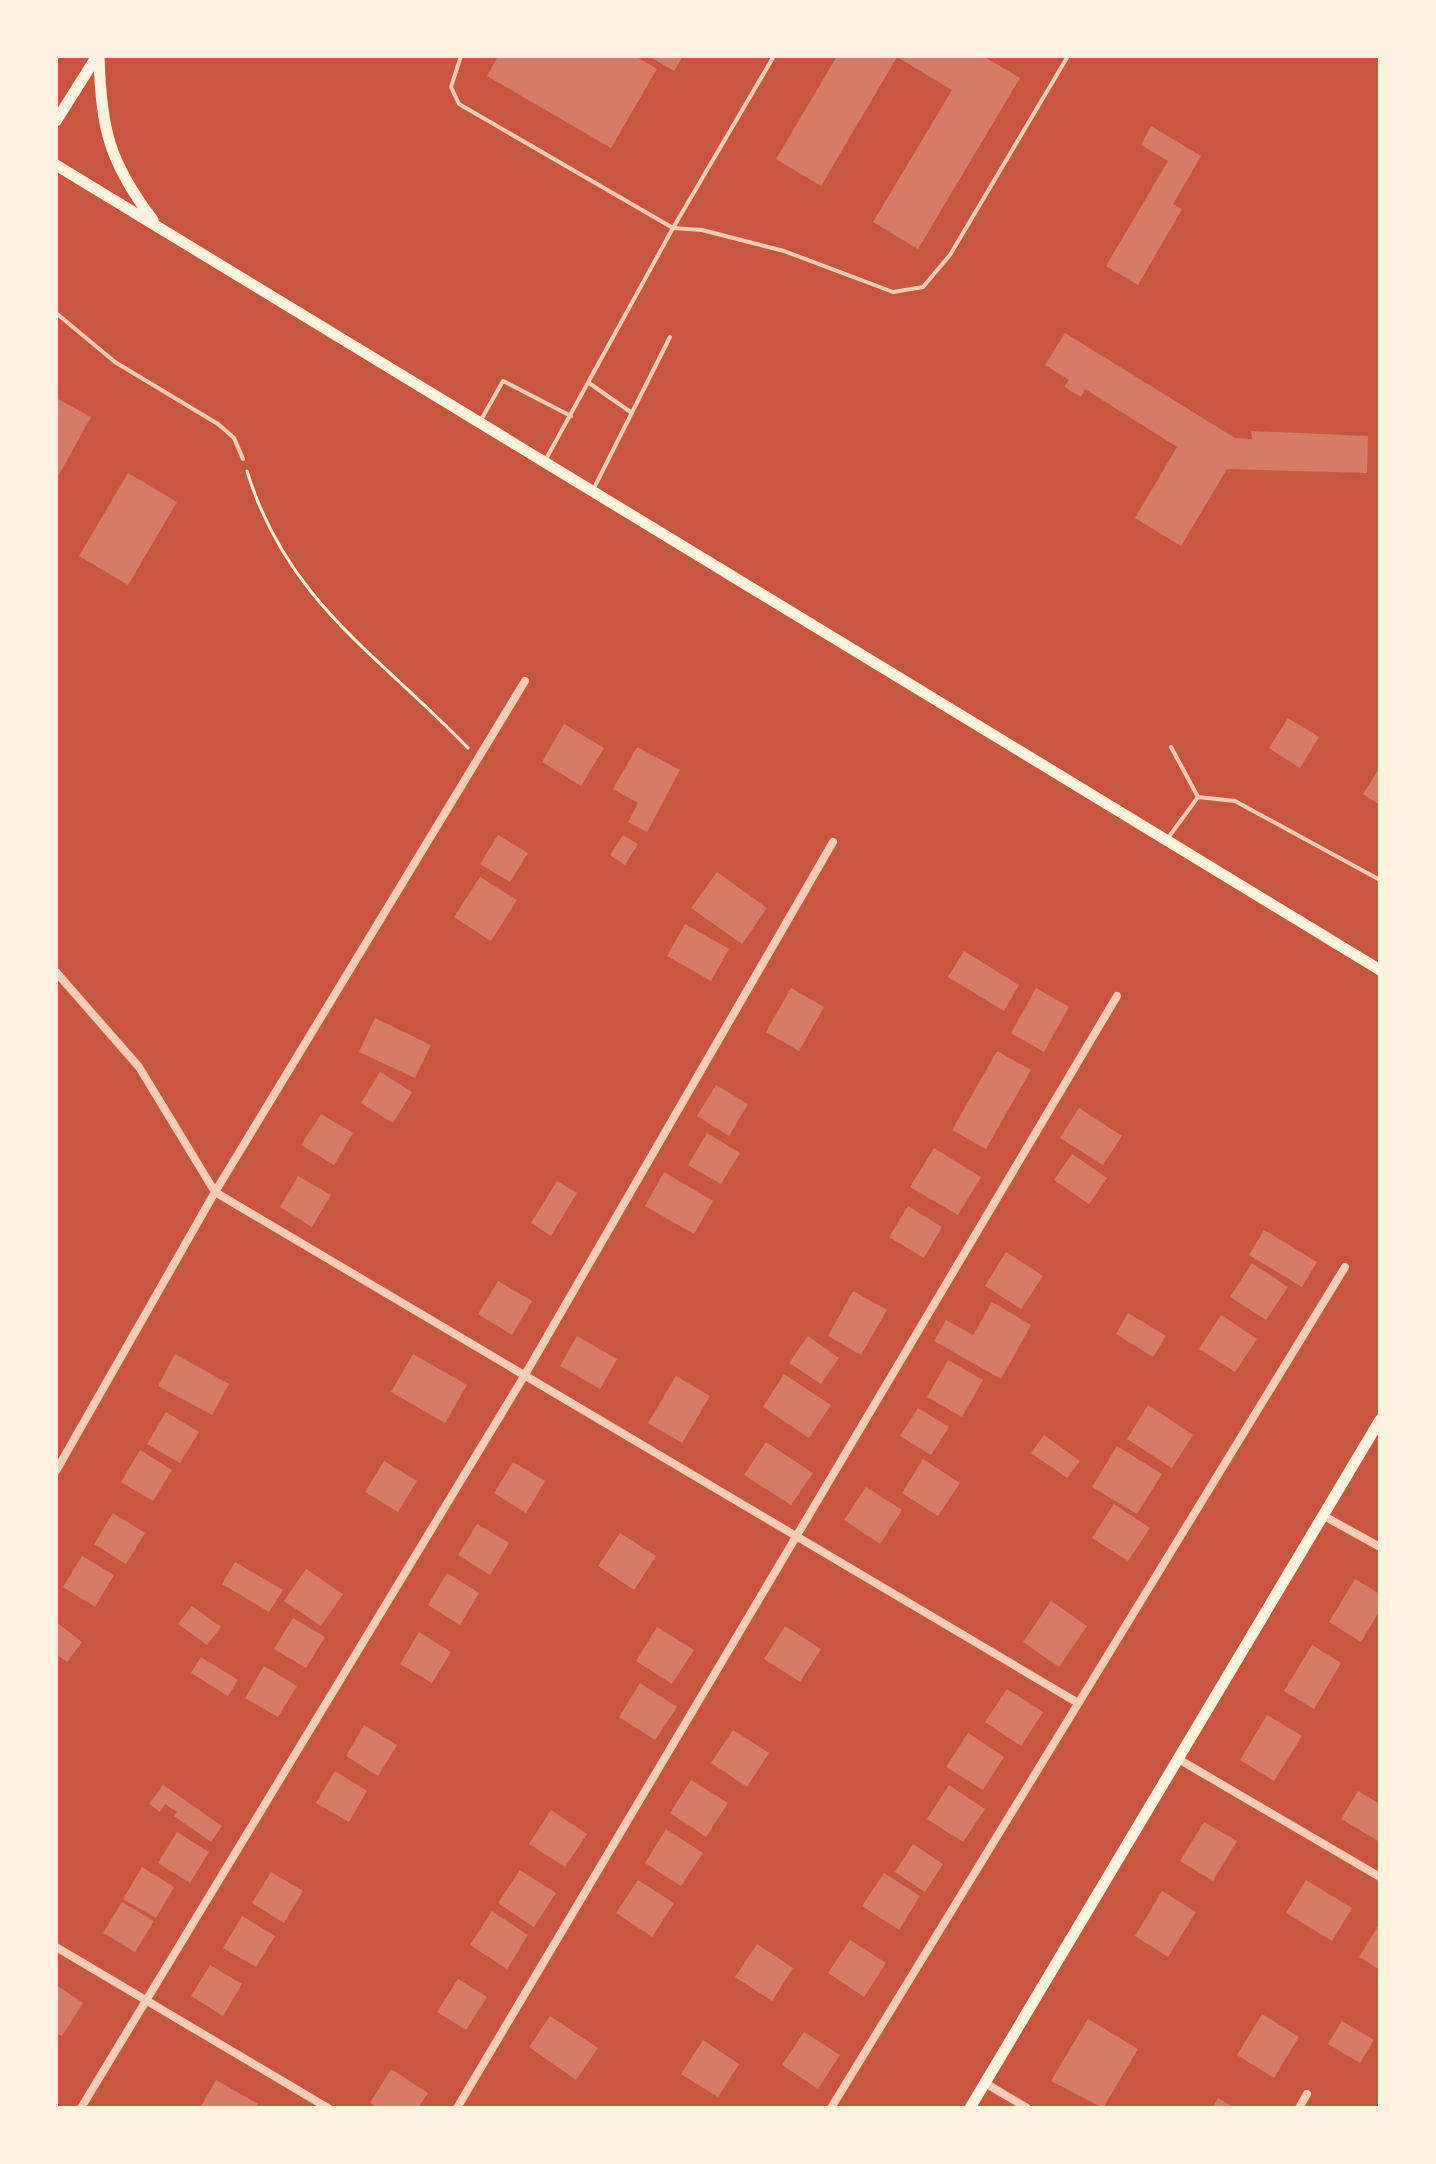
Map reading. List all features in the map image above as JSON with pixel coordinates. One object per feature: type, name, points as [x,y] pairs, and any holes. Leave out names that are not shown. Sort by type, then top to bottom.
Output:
[{"type":"main road","points":[[56,121],[98,56]]},
{"type":"main road","points":[[98,56],[108,145],[125,183],[158,227]]},
{"type":"main road","points":[[56,165],[1380,970]]},
{"type":"main road","points":[[970,2108],[1380,1420]]},
{"type":"street","points":[[56,1471],[215,1192],[525,681]]},
{"type":"street","points":[[81,2108],[526,1373],[833,842]]},
{"type":"street","points":[[56,972],[139,1067],[215,1192],[526,1373],[1078,1703]]},
{"type":"street","points":[[457,2108],[1117,996]]},
{"type":"street","points":[[831,2108],[1345,1267]]},
{"type":"street","points":[[1324,1516],[1380,1547]]},
{"type":"street","points":[[1180,1760],[1380,1877]]},
{"type":"street","points":[[56,1947],[328,2108]]},
{"type":"street","points":[[985,2083],[1027,2108]]},
{"type":"street","points":[[1299,2108],[1307,2094]]},
{"type":"lane","points":[[461,56],[451,87],[459,104],[673,228],[702,230],[784,251],[893,292],[923,287],[950,255],[1068,56]]},
{"type":"lane","points":[[545,461],[673,228],[774,56]]},
{"type":"lane","points":[[56,313],[115,362],[218,424],[234,438],[243,459]]},
{"type":"lane","points":[[593,490],[670,337]]},
{"type":"lane","points":[[480,422],[503,381],[571,416]]},
{"type":"lane","points":[[589,383],[632,413]]},
{"type":"lane","points":[[1171,747],[1198,797]]},
{"type":"lane","points":[[1166,840],[1198,797]]},
{"type":"lane","points":[[1198,797],[1235,801],[1380,880]]},
{"type":"path","points":[[243,459],[275,544],[327,615],[477,756]]},
{"type":"building","points":[[498,56],[635,56],[657,69],[611,148],[487,76]]},
{"type":"building","points":[[648,56],[683,56],[674,71]]},
{"type":"building","points":[[837,56],[983,56],[1020,78],[918,249],[873,222],[952,90],[897,57],[821,186],[776,159]]},
{"type":"building","points":[[1151,126],[1201,156],[1173,204],[1182,209],[1138,285],[1106,266],[1168,161],[1141,145]]},
{"type":"building","points":[[1065,333],[1235,438],[1252,439],[1251,431],[1368,436],[1367,473],[1227,469],[1181,546],[1135,518],[1177,447],[1085,389],[1081,397],[1064,387],[1069,380],[1045,365]]},
{"type":"building","points":[[56,398],[91,417],[56,480]]},
{"type":"building","points":[[128,473],[177,502],[128,585],[79,556]]},
{"type":"building","points":[[1288,718],[1319,737],[1300,768],[1269,748]]},
{"type":"building","points":[[564,724],[604,748],[581,786],[542,762]]},
{"type":"building","points":[[637,747],[680,770],[647,832],[628,822],[638,803],[613,789]]},
{"type":"building","points":[[1380,767],[1380,805],[1363,794]]},
{"type":"building","points":[[498,835],[528,853],[510,882],[480,864]]},
{"type":"building","points":[[623,835],[638,844],[625,865],[610,855]]},
{"type":"building","points":[[717,872],[767,908],[742,944],[691,908]]},
{"type":"building","points":[[480,877],[517,900],[491,941],[454,917]]},
{"type":"building","points":[[685,924],[729,949],[711,981],[667,956]]},
{"type":"building","points":[[964,951],[1019,985],[1004,1011],[948,977]]},
{"type":"building","points":[[791,988],[824,1007],[799,1051],[766,1032]]},
{"type":"building","points":[[1036,988],[1069,1007],[1044,1052],[1011,1033]]},
{"type":"building","points":[[375,1018],[431,1045],[415,1078],[359,1052]]},
{"type":"building","points":[[997,1051],[1031,1070],[986,1149],[952,1130]]},
{"type":"building","points":[[380,1072],[412,1092],[393,1123],[361,1103]]},
{"type":"building","points":[[716,1085],[748,1104],[729,1136],[697,1116]]},
{"type":"building","points":[[1079,1108],[1122,1136],[1103,1165],[1060,1138]]},
{"type":"building","points":[[321,1114],[353,1133],[334,1165],[301,1145]]},
{"type":"building","points":[[707,1133],[740,1153],[721,1184],[688,1165]]},
{"type":"building","points":[[934,1148],[981,1177],[958,1215],[910,1187]]},
{"type":"building","points":[[1072,1154],[1107,1178],[1089,1204],[1054,1180]]},
{"type":"building","points":[[664,1172],[713,1201],[694,1234],[645,1206]]},
{"type":"building","points":[[298,1176],[331,1195],[312,1227],[280,1207]]},
{"type":"building","points":[[557,1181],[577,1193],[551,1236],[531,1223]]},
{"type":"building","points":[[908,1206],[942,1227],[924,1258],[889,1237]]},
{"type":"building","points":[[1264,1230],[1317,1262],[1302,1287],[1249,1255]]},
{"type":"building","points":[[1006,1252],[1043,1276],[1021,1309],[985,1286]]},
{"type":"building","points":[[1252,1263],[1288,1287],[1266,1320],[1230,1297]]},
{"type":"building","points":[[498,1281],[532,1301],[512,1335],[478,1314]]},
{"type":"building","points":[[853,1291],[887,1310],[861,1355],[828,1336]]},
{"type":"building","points":[[992,1302],[1031,1325],[1001,1379],[934,1341],[946,1320],[973,1335]]},
{"type":"building","points":[[1128,1313],[1166,1336],[1153,1357],[1116,1334]]},
{"type":"building","points":[[1221,1315],[1257,1339],[1235,1372],[1199,1349]]},
{"type":"building","points":[[577,1336],[617,1359],[600,1389],[560,1366]]},
{"type":"building","points":[[808,1336],[839,1358],[821,1384],[789,1363]]},
{"type":"building","points":[[175,1354],[229,1384],[212,1415],[158,1386]]},
{"type":"building","points":[[413,1354],[467,1385],[445,1423],[391,1392]]},
{"type":"building","points":[[948,1360],[983,1380],[962,1417],[927,1397]]},
{"type":"building","points":[[784,1374],[831,1405],[809,1438],[763,1407]]},
{"type":"building","points":[[676,1376],[710,1396],[682,1443],[648,1423]]},
{"type":"building","points":[[1148,1405],[1193,1435],[1172,1468],[1127,1439]]},
{"type":"building","points":[[918,1408],[949,1427],[931,1455],[900,1436]]},
{"type":"building","points":[[166,1412],[199,1432],[180,1463],[147,1444]]},
{"type":"building","points":[[1044,1435],[1080,1461],[1067,1478],[1031,1453]]},
{"type":"building","points":[[766,1442],[813,1473],[791,1505],[744,1475]]},
{"type":"building","points":[[1117,1446],[1162,1474],[1137,1514],[1092,1487]]},
{"type":"building","points":[[140,1450],[172,1470],[153,1501],[121,1482]]},
{"type":"building","points":[[923,1459],[960,1483],[938,1516],[902,1493]]},
{"type":"building","points":[[384,1461],[417,1481],[398,1512],[365,1492]]},
{"type":"building","points":[[513,1462],[545,1481],[526,1513],[494,1493]]},
{"type":"building","points":[[866,1487],[902,1510],[880,1544],[844,1520]]},
{"type":"building","points":[[1114,1504],[1150,1528],[1128,1561],[1092,1538]]},
{"type":"building","points":[[113,1513],[145,1533],[126,1564],[94,1544]]},
{"type":"building","points":[[477,1524],[509,1543],[490,1575],[458,1555]]},
{"type":"building","points":[[620,1533],[656,1556],[634,1590],[598,1566]]},
{"type":"building","points":[[82,1556],[114,1575],[95,1607],[63,1587]]},
{"type":"building","points":[[235,1562],[283,1590],[269,1612],[222,1584]]},
{"type":"building","points":[[306,1569],[343,1594],[321,1626],[284,1601]]},
{"type":"building","points":[[447,1573],[479,1593],[460,1625],[428,1605]]},
{"type":"building","points":[[1355,1579],[1380,1594],[1380,1610],[1361,1642],[1329,1622]]},
{"type":"building","points":[[1051,1601],[1087,1626],[1059,1667],[1023,1642]]},
{"type":"building","points":[[192,1606],[221,1627],[207,1645],[178,1624]]},
{"type":"building","points":[[293,1618],[325,1637],[306,1668],[274,1649]]},
{"type":"building","points":[[56,1622],[82,1642],[67,1662],[56,1654]]},
{"type":"building","points":[[785,1626],[821,1649],[800,1682],[764,1659]]},
{"type":"building","points":[[657,1627],[694,1650],[672,1684],[636,1661]]},
{"type":"building","points":[[419,1632],[451,1652],[432,1683],[400,1664]]},
{"type":"building","points":[[1312,1645],[1341,1663],[1314,1709],[1284,1691]]},
{"type":"building","points":[[201,1657],[238,1680],[228,1696],[191,1673]]},
{"type":"building","points":[[264,1666],[297,1686],[278,1717],[245,1698]]},
{"type":"building","points":[[640,1683],[677,1707],[655,1740],[619,1717]]},
{"type":"building","points":[[1007,1689],[1043,1712],[1021,1746],[985,1722]]},
{"type":"building","points":[[1267,1715],[1302,1736],[1274,1781],[1240,1760]]},
{"type":"building","points":[[364,1725],[397,1745],[378,1776],[346,1756]]},
{"type":"building","points":[[733,1730],[769,1753],[747,1787],[711,1763]]},
{"type":"building","points":[[968,1733],[1004,1757],[983,1790],[946,1767]]},
{"type":"building","points":[[335,1771],[367,1791],[349,1822],[316,1803]]},
{"type":"building","points":[[691,1780],[728,1803],[706,1837],[670,1813]]},
{"type":"building","points":[[163,1785],[222,1826],[211,1842],[174,1816],[177,1812],[165,1804],[160,1812],[149,1804]]},
{"type":"building","points":[[949,1785],[985,1809],[963,1842],[927,1819]]},
{"type":"building","points":[[1358,1791],[1380,1804],[1380,1842],[1341,1819]]},
{"type":"building","points":[[551,1810],[587,1834],[565,1867],[529,1844]]},
{"type":"building","points":[[1204,1822],[1237,1841],[1213,1881],[1180,1861]]},
{"type":"building","points":[[666,1829],[703,1853],[681,1886],[645,1863]]},
{"type":"building","points":[[177,1832],[209,1852],[190,1883],[158,1863]]},
{"type":"building","points":[[913,1844],[943,1864],[925,1892],[895,1872]]},
{"type":"building","points":[[142,1867],[174,1887],[156,1918],[123,1899]]},
{"type":"building","points":[[520,1870],[556,1893],[534,1927],[498,1903]]},
{"type":"building","points":[[271,1872],[303,1891],[284,1923],[252,1903]]},
{"type":"building","points":[[884,1873],[920,1896],[899,1930],[862,1906]]},
{"type":"building","points":[[638,1880],[674,1903],[652,1937],[616,1913]]},
{"type":"building","points":[[1306,1880],[1352,1908],[1332,1941],[1286,1913]]},
{"type":"building","points":[[1162,1891],[1196,1912],[1168,1957],[1135,1936]]},
{"type":"building","points":[[122,1902],[154,1921],[135,1952],[103,1933]]},
{"type":"building","points":[[492,1911],[528,1935],[507,1969],[470,1945]]},
{"type":"building","points":[[242,1916],[275,1936],[256,1967],[223,1948]]},
{"type":"building","points":[[1380,1923],[1380,1970],[1359,1957]]},
{"type":"building","points":[[850,1940],[886,1963],[864,1997],[828,1973]]},
{"type":"building","points":[[757,1944],[793,1968],[772,2001],[735,1977]]},
{"type":"building","points":[[210,1965],[242,1984],[223,2016],[191,1996]]},
{"type":"building","points":[[458,1979],[487,1997],[466,2030],[437,2012]]},
{"type":"building","points":[[56,1985],[83,2003],[62,2036],[56,2033]]},
{"type":"building","points":[[1262,2014],[1299,2037],[1274,2078],[1237,2055]]},
{"type":"building","points":[[550,2016],[598,2048],[576,2080],[529,2047]]},
{"type":"building","points":[[1088,2019],[1138,2049],[1103,2108],[1051,2081]]},
{"type":"building","points":[[1342,2021],[1374,2040],[1360,2063],[1328,2044]]},
{"type":"building","points":[[804,2032],[840,2055],[818,2089],[782,2065]]},
{"type":"building","points":[[703,2040],[739,2064],[718,2097],[681,2074]]},
{"type":"building","points":[[391,2069],[428,2093],[418,2108],[378,2108],[370,2103]]},
{"type":"building","points":[[216,2080],[258,2104],[256,2108],[200,2108]]},
{"type":"building","points":[[1218,2098],[1235,2108],[1212,2108]]}]
